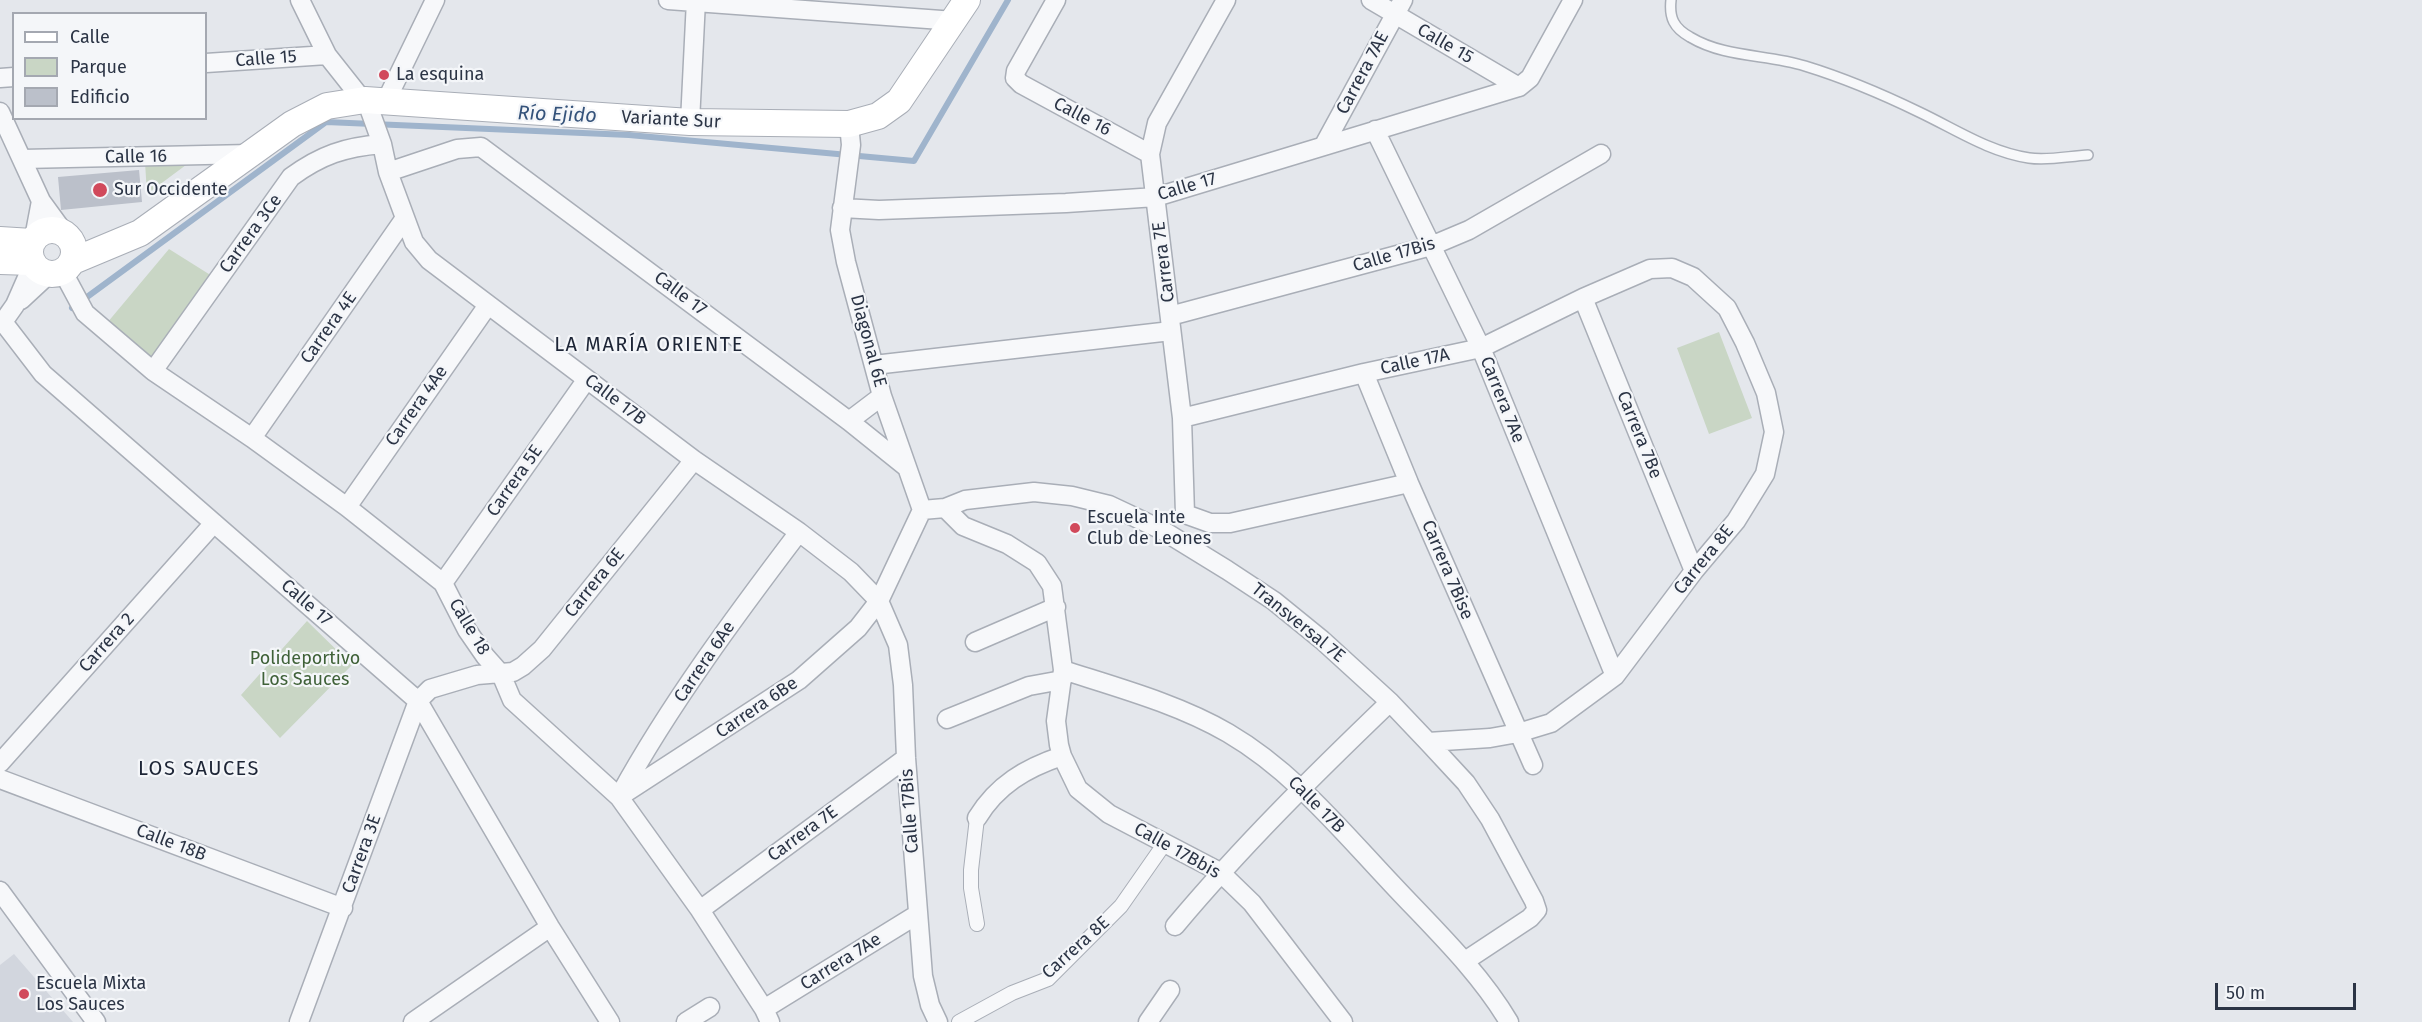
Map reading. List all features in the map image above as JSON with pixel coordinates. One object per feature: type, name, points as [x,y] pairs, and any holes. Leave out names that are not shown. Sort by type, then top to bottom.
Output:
[{"type":"main road","name":"Variante Sur","points":[[53,258],[140,233],[292,124],[327,106],[373,104],[690,122],[850,134],[899,101],[961,10]]},
{"type":"main road","points":[[0,240],[53,258]]},
{"type":"main road","points":[[0,261],[53,258]]},
{"type":"street","points":[[300,0],[327,55],[373,104],[435,0]]},
{"type":"street","points":[[668,0],[961,10]]},
{"type":"street","name":"Calle 16","points":[[1056,0],[1016,71],[1015,78],[1021,84],[1150,154]]},
{"type":"street","name":"Carrera 7E","points":[[1185,514],[1182,418],[1150,154],[1157,123],[1226,0]]},
{"type":"street","name":"Calle 15","points":[[1371,0],[1398,7],[1519,87]]},
{"type":"street","points":[[1519,87],[1530,78],[1573,0]]},
{"type":"street","points":[[690,122],[696,1]]},
{"type":"street","name":"Carrera 7AE","points":[[1324,146],[1398,7]]},
{"type":"street","name":"Calle 15","points":[[207,63],[327,55]]},
{"type":"street","name":"Calle 17","points":[[842,208],[879,210],[1156,197],[1519,87]]},
{"type":"street","name":"Calle 17B","points":[[373,104],[388,172],[414,242],[429,260],[694,460],[799,532],[851,572],[879,601]]},
{"type":"street","points":[[0,111],[41,201],[53,258]]},
{"type":"street","name":"Carrera 7Ae","points":[[1376,130],[1481,348],[1615,676]]},
{"type":"street","name":"Diagonal 6E","points":[[850,134],[840,230],[846,262],[882,396],[922,510]]},
{"type":"street","name":"Carrera 3Ce","points":[[153,371],[291,177],[311,162],[350,147],[380,140]]},
{"type":"street","name":"Calle 17","points":[[388,172],[457,149],[480,147],[849,421],[905,466]]},
{"type":"street","name":"Calle 16","points":[[23,159],[250,154]]},
{"type":"street","name":"Calle 17Bis","points":[[874,365],[1171,324],[1431,246],[1469,230],[1601,154]]},
{"type":"street","points":[[41,201],[53,258]]},
{"type":"street","name":"Carrera 4E","points":[[252,438],[405,218]]},
{"type":"street","points":[[2,322],[53,258]]},
{"type":"street","name":"Calle 18","points":[[53,258],[85,313],[153,371],[252,438],[347,507],[443,583],[467,630],[501,674],[512,700],[619,797],[700,910],[767,1016]]},
{"type":"street","name":"Calle 17A","points":[[1182,418],[1364,373],[1481,348],[1650,268],[1672,268]]},
{"type":"street","name":"Carrera 8E","points":[[1428,742],[1518,734],[1551,723],[1615,676],[1694,571],[1736,521],[1765,474],[1774,432],[1766,393],[1745,343],[1727,308],[1693,277],[1672,268]]},
{"type":"street","name":"Carrera 7Be","points":[[1583,298],[1694,571]]},
{"type":"street","name":"Carrera 4Ae","points":[[347,507],[488,304]]},
{"type":"street","name":"Calle 17","points":[[2,322],[43,374],[214,523],[424,695],[550,927],[610,1022]]},
{"type":"street","name":"Carrera 7Bise","points":[[1364,373],[1409,483],[1533,765]]},
{"type":"street","name":"Carrera 5E","points":[[443,583],[587,379]]},
{"type":"street","points":[[849,421],[882,396]]},
{"type":"street","name":"Carrera 6E","points":[[424,695],[477,675],[513,672],[523,666],[542,649],[694,460]]},
{"type":"street","points":[[1162,530],[1185,514],[1210,523],[1230,523],[1409,483]]},
{"type":"street","name":"Transversal 7E","points":[[922,510],[945,508],[965,500],[1034,492],[1072,496],[1109,505],[1162,530],[1274,601],[1322,640],[1390,702],[1466,783],[1490,819],[1537,910],[1530,918],[1465,961]]},
{"type":"street","name":"Calle 17Bbis","points":[[945,508],[963,526],[1007,544],[1037,563],[1052,586],[1062,675],[1056,721],[1062,756],[1078,789],[1109,814],[1220,872],[1252,903],[1343,1022]]},
{"type":"street","name":"Carrera 6Be","points":[[619,797],[799,680],[858,628],[879,601],[922,510]]},
{"type":"street","name":"Carrera 2","points":[[0,763],[214,523]]},
{"type":"street","name":"Carrera 6Ae","points":[[619,797],[639,762],[742,607],[799,532]]},
{"type":"street","name":"Calle 17Bis","points":[[879,601],[898,645],[903,685],[906,758],[923,976],[930,1005],[938,1022]]},
{"type":"street","points":[[975,642],[1056,607]]},
{"type":"street","points":[[947,719],[1062,675]]},
{"type":"street","name":"Calle 17B","points":[[1062,675],[1192,715],[1262,756],[1301,788],[1465,961],[1509,1022]]},
{"type":"street","name":"Carrera 3E","points":[[299,1022],[424,695]]},
{"type":"street","points":[[1175,926],[1220,872],[1301,788],[1390,702]]},
{"type":"street","points":[[976,924],[971,870],[977,818],[983,808],[1014,777],[1036,764],[1062,756]]},
{"type":"street","name":"Carrera 7E","points":[[700,910],[906,758]]},
{"type":"street","name":"Calle 18B","points":[[0,779],[343,908]]},
{"type":"street","name":"Carrera 8E","points":[[959,1022],[1012,993],[1048,979],[1121,906],[1165,843]]},
{"type":"street","points":[[0,891],[96,1022]]},
{"type":"street","name":"Carrera 7Ae","points":[[767,1016],[918,914]]},
{"type":"street","points":[[413,1022],[550,927]]},
{"type":"street","points":[[1148,1022],[1170,990]]},
{"type":"street","points":[[686,1022],[710,1007]]},
{"type":"lane","points":[[1671,0],[1671,19],[1676,28],[1691,38],[1715,48],[1750,57],[1802,65],[1833,76],[1919,112],[1978,142],[2009,153],[2031,158],[2088,154]]},
{"type":"shaded area","name":"Escuela Mixta Los Sauces","points":[[14,954],[73,1022],[0,1022],[0,965]]},
{"type":"green space","points":[[194,159],[147,194],[145,162]]},
{"type":"green space","points":[[169,249],[212,276],[149,360],[107,323]]},
{"type":"green space","points":[[1719,332],[1752,418],[1709,434],[1677,348]]},
{"type":"green space","name":"Polideportivo Los Sauces","points":[[307,621],[352,665],[280,738],[241,695]]},
{"type":"building","name":"Sur Occidente","points":[[139,170],[142,202],[61,210],[58,177]]},
{"type":"waterway","name":"Río Ejido","points":[[72,308],[326,122],[629,135],[914,161],[1008,0]]},
{"type":"place","name":"La esquina","points":[[384,75]]},
{"type":"place","name":"Sur Occidente","points":[[100,190]]},
{"type":"place","name":"Escuela Inte Club de Leones","points":[[1075,528]]},
{"type":"place","name":"Escuela Mixta Los Sauces","points":[[24,994]]},
{"type":"district","name":"LA MARÍA ORIENTE","points":[[649,345]]},
{"type":"district","name":"LOS SAUCES","points":[[199,769]]}]
